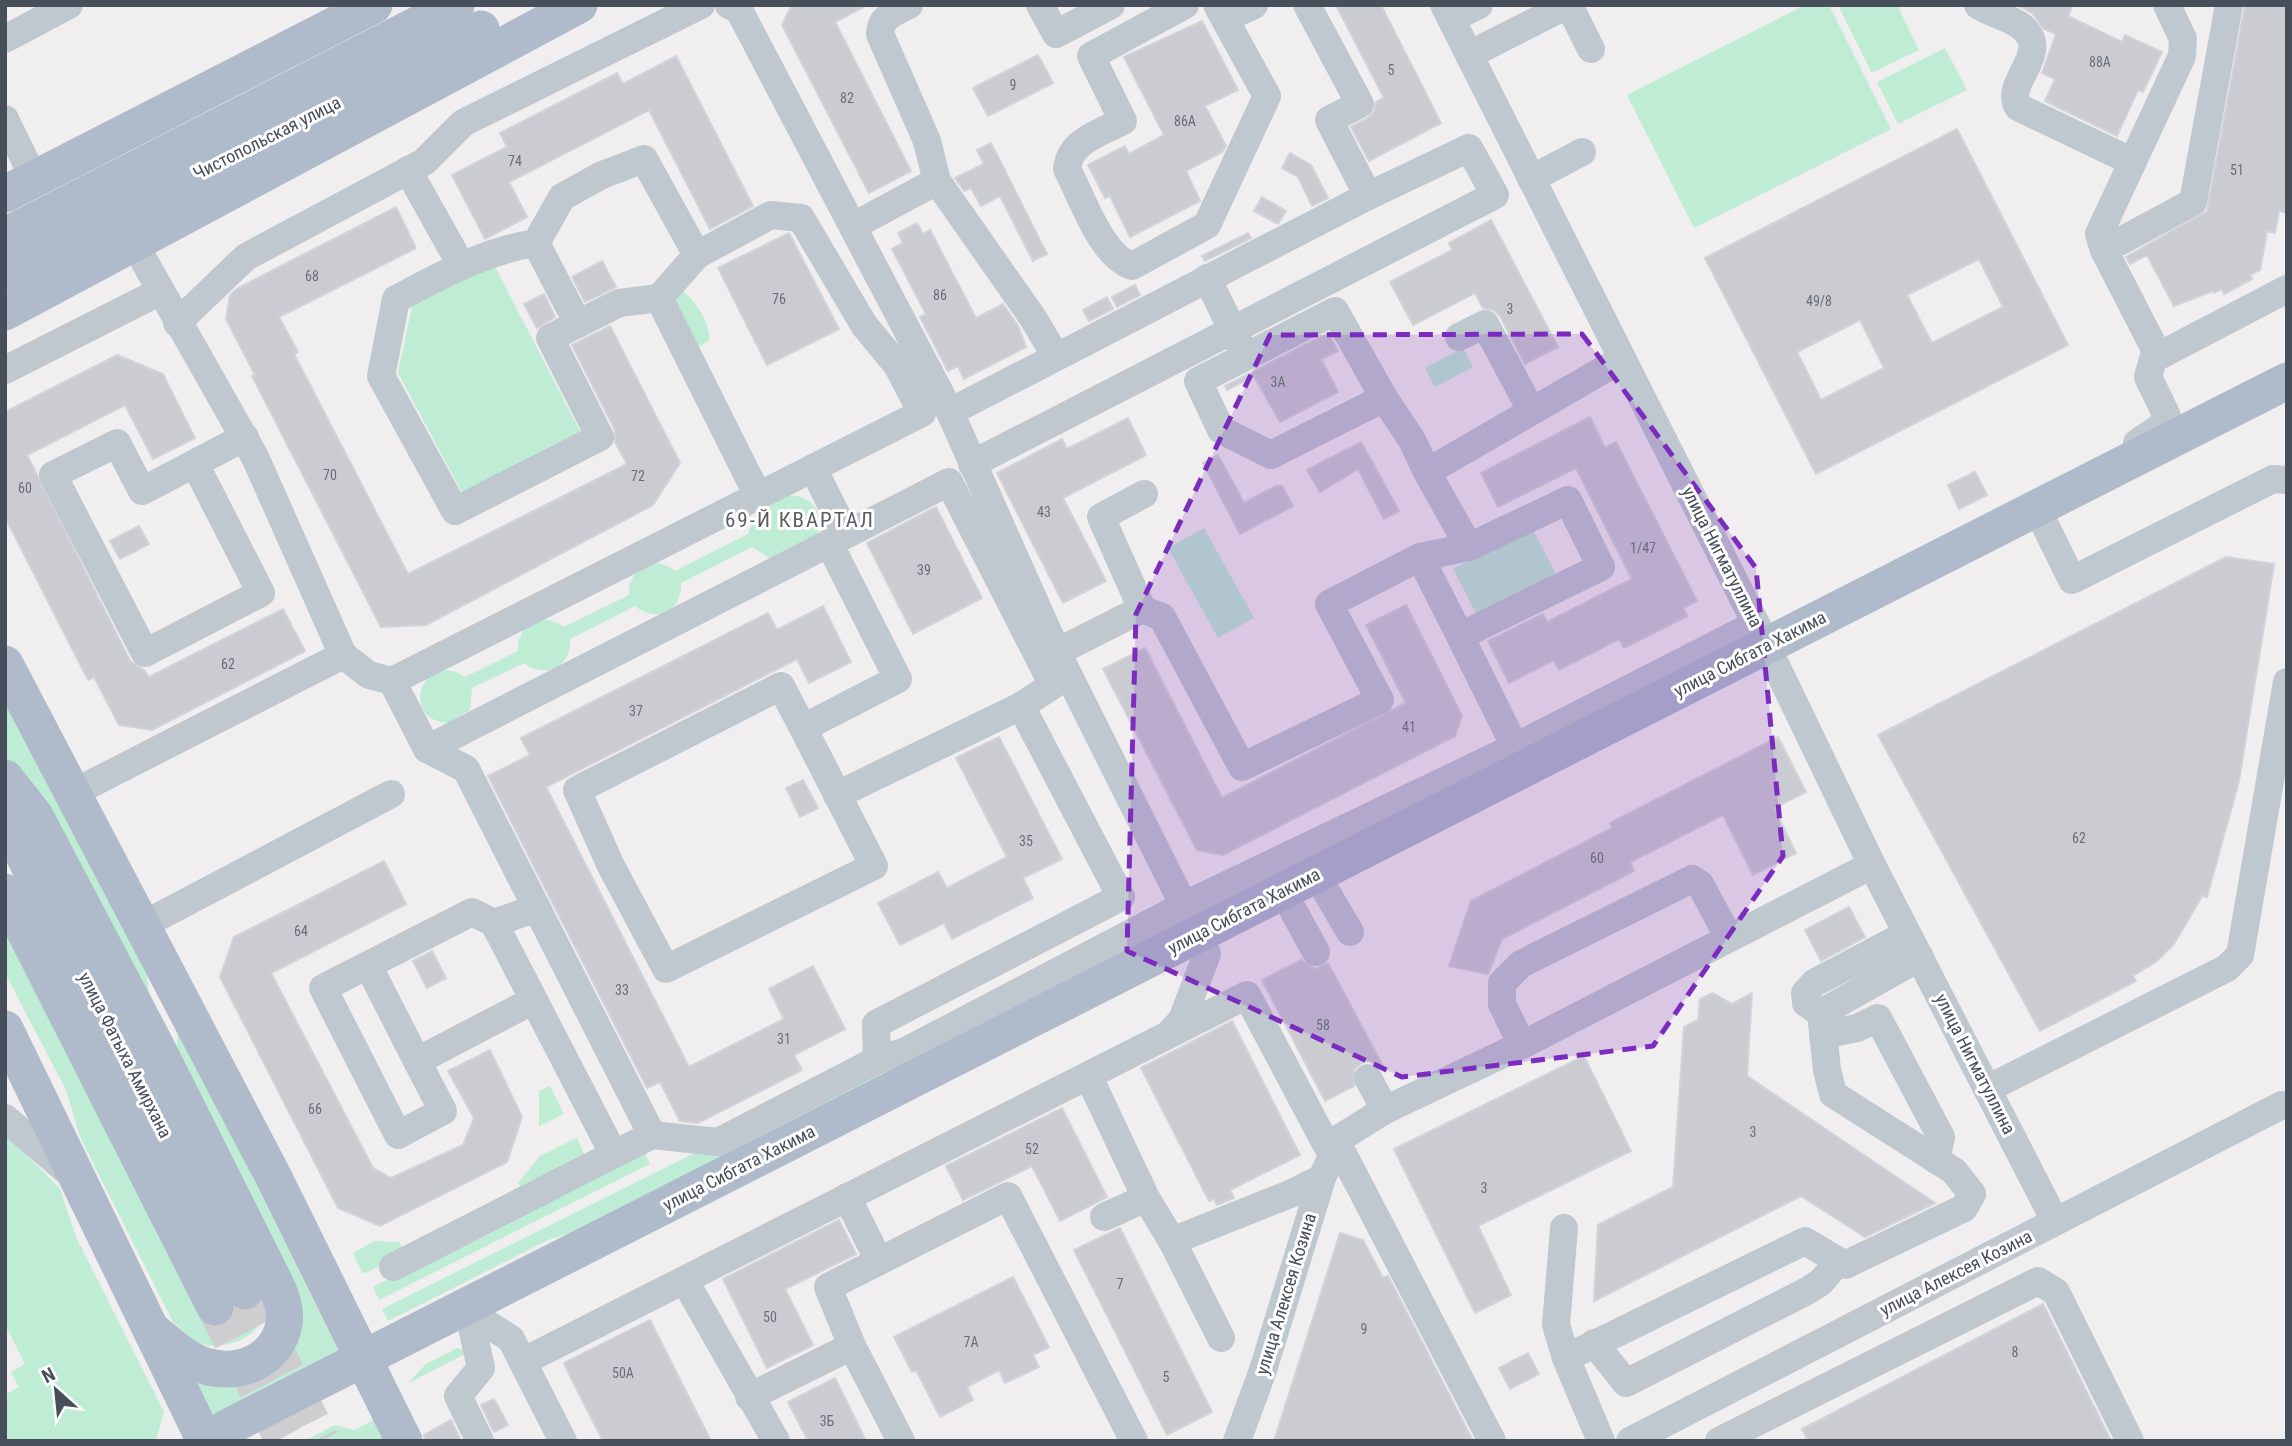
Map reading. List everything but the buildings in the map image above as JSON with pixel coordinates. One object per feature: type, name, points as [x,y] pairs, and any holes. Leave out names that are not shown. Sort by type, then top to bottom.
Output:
[{"type":"main road","points":[[21,186],[374,5]]},
{"type":"main road","name":"Чистопольская улица","points":[[5,271],[27,236],[456,5]]},
{"type":"main road","name":"Чистопольская улица","points":[[27,236],[529,5]]},
{"type":"main road","points":[[5,312],[579,5]]},
{"type":"main road","name":"улица Сибгата Хакима","points":[[2032,521],[2287,379]]},
{"type":"main road","name":"улица Сибгата Хакима","points":[[242,1441],[369,1367],[1196,931],[1766,645],[2287,400]]},
{"type":"main road","name":"улица Сибгата Хакима","points":[[204,1440],[369,1367],[477,1324],[1196,931],[1293,910],[1328,893],[1766,645]]},
{"type":"main road","points":[[5,664],[172,981],[404,1441]]},
{"type":"main road","points":[[5,778],[35,816],[157,1048],[272,1277],[284,1310],[284,1324],[269,1354],[258,1363],[223,1369],[204,1366],[179,1352],[152,1330]]},
{"type":"main road","name":"улица Фатыха Амирхана","points":[[5,818],[230,1299],[5,892]]},
{"type":"main road","points":[[157,1048],[172,981]]},
{"type":"main road","points":[[5,1029],[204,1440]]},
{"type":"street","points":[[5,39],[69,5]]},
{"type":"street","points":[[177,323],[246,257],[424,162],[463,123],[701,5]]},
{"type":"street","points":[[729,5],[739,10],[855,225],[950,412],[1057,652],[1196,931],[1182,1020],[1172,1042]]},
{"type":"street","points":[[909,5],[890,15],[880,26],[880,34],[927,141],[937,181],[1033,318],[1055,355]]},
{"type":"street","points":[[1040,5],[1056,34],[1111,5]]},
{"type":"street","points":[[1185,5],[1091,56],[1124,121],[1075,146],[1068,158],[1068,169],[1110,252],[1132,266],[1207,225],[1267,96],[1222,12],[1254,5]]},
{"type":"street","points":[[1307,5],[1360,104],[1329,120],[1368,196]]},
{"type":"street","points":[[1456,30],[1479,5]]},
{"type":"street","points":[[1456,30],[1525,5]]},
{"type":"street","points":[[1456,30],[1568,5],[1591,48]]},
{"type":"street","points":[[1978,5],[2022,28],[2031,41],[2031,58],[2015,92],[2018,107],[2133,162]]},
{"type":"street","points":[[2158,355],[2104,250],[2099,234],[2184,50],[2181,34],[2168,5]]},
{"type":"street","points":[[2104,250],[2193,202],[2229,5]]},
{"type":"street","name":"улица Нигматуллина","points":[[1456,30],[1766,645],[1872,865],[2055,1221]]},
{"type":"street","points":[[5,119],[21,186]]},
{"type":"street","points":[[950,412],[1055,355],[1368,196],[1469,148],[1495,195],[972,464]]},
{"type":"street","points":[[5,150],[21,186]]},
{"type":"street","points":[[1485,176],[1526,169],[1582,152]]},
{"type":"street","points":[[536,243],[562,197],[602,175],[644,159],[697,255]]},
{"type":"street","points":[[408,170],[461,265]]},
{"type":"street","points":[[855,225],[937,181]]},
{"type":"street","points":[[392,700],[758,496],[922,413],[897,365],[864,325],[801,218],[771,215],[697,255],[659,298],[619,303],[550,338],[600,437],[455,511],[381,376],[396,299],[461,265],[506,248],[536,243]]},
{"type":"street","points":[[134,243],[177,323],[245,437],[344,655],[392,700],[428,749],[466,769],[652,1135]]},
{"type":"street","points":[[536,243],[578,324]]},
{"type":"street","points":[[1207,278],[1245,356]]},
{"type":"street","points":[[2287,289],[2158,355],[2150,365],[2148,377],[2167,416],[2162,429],[2053,486],[2032,521],[2072,580],[2273,479],[2287,480]]},
{"type":"street","points":[[5,370],[161,291]]},
{"type":"street","points":[[659,298],[758,496]]},
{"type":"street","points":[[1384,398],[1271,454],[1221,429],[1198,381],[1335,311],[1384,398],[1412,440],[1469,547]]},
{"type":"street","points":[[1459,337],[1485,324],[1531,410]]},
{"type":"street","points":[[1427,472],[1622,359]]},
{"type":"street","points":[[2167,416],[2180,419],[2255,382],[2287,379]]},
{"type":"street","points":[[195,464],[261,593],[145,653],[53,475],[117,443],[142,491],[245,437]]},
{"type":"street","points":[[803,728],[898,679],[837,539],[813,468]]},
{"type":"street","points":[[428,749],[949,482],[1053,685],[1021,706],[837,795]]},
{"type":"street","points":[[1144,494],[1101,517],[1142,609],[1162,617],[1242,767],[1380,700],[1329,604],[1420,557],[1469,547],[1568,500],[1601,567],[1460,636]]},
{"type":"street","points":[[1420,557],[1516,747]]},
{"type":"street","points":[[1057,652],[1142,609]]},
{"type":"street","points":[[394,1268],[652,1135],[718,1142],[877,1060],[906,1051],[1196,931],[1516,747],[1766,645]]},
{"type":"street","points":[[73,793],[344,655]]},
{"type":"street","points":[[1987,1089],[2227,968],[2240,955],[2287,682]]},
{"type":"street","points":[[781,686],[803,728],[874,866],[666,969],[611,866],[577,790],[781,686]]},
{"type":"street","points":[[877,1060],[876,1024],[1121,897],[1021,706]]},
{"type":"street","points":[[143,925],[391,794]]},
{"type":"street","points":[[1333,1148],[1339,1138],[1385,1110],[1522,1045],[1872,865]]},
{"type":"street","points":[[1522,1045],[1502,1004],[1502,983],[1521,964],[1692,879],[1700,884],[1729,938]]},
{"type":"street","points":[[1328,893],[1350,932]]},
{"type":"street","points":[[494,923],[537,908]]},
{"type":"street","points":[[1293,910],[1316,952]]},
{"type":"street","points":[[368,965],[443,1111],[398,1135],[323,988],[368,965],[472,912],[494,923],[613,1153]]},
{"type":"street","points":[[1822,1024],[1914,946]]},
{"type":"street","points":[[524,1361],[579,1344],[685,1281],[847,1198],[1089,1077],[1172,1042],[1247,995],[1327,1146],[1343,1154],[1492,1441]]},
{"type":"street","points":[[417,1061],[532,1001]]},
{"type":"street","points":[[1822,1024],[1857,1028],[1878,1018],[1941,1137],[1936,1160]]},
{"type":"street","points":[[1566,1358],[1805,1241],[1845,1265],[1964,1208],[1972,1194],[1954,1171],[1833,1094],[1827,1070],[1822,1024]]},
{"type":"street","points":[[1089,1077],[1146,1198],[1172,1241],[1221,1338]]},
{"type":"street","points":[[1368,1078],[1385,1110]]},
{"type":"street","name":"улица Алексея Козина","points":[[1630,1441],[2282,1105]]},
{"type":"street","points":[[5,1118],[75,1178]]},
{"type":"street","name":"улица Алексея Козина","points":[[1237,1441],[1263,1370],[1321,1178],[1333,1148]]},
{"type":"street","points":[[1172,1241],[1290,1194],[1321,1178]]},
{"type":"street","points":[[901,1441],[852,1346],[828,1287],[1007,1196],[1133,1441]]},
{"type":"street","points":[[847,1198],[879,1261]]},
{"type":"street","points":[[1104,1217],[1146,1198]]},
{"type":"street","points":[[1564,1228],[1556,1325],[1566,1358],[1601,1441]]},
{"type":"street","points":[[1594,1343],[1626,1383],[1807,1291],[1821,1282],[1839,1261]]},
{"type":"street","points":[[685,1281],[776,1441]]},
{"type":"street","points":[[1719,1441],[2038,1281],[2056,1292],[2130,1441]]},
{"type":"street","points":[[1893,1305],[1913,1343]]},
{"type":"street","points":[[480,1441],[458,1396],[481,1368],[477,1324],[511,1339],[563,1441]]},
{"type":"street","points":[[749,1397],[852,1346]]},
{"type":"highlighted area","points":[[1582,334],[1756,568],[1783,856],[1653,1046],[1402,1077],[1127,951],[1136,614],[1270,335]]},
{"type":"green space","points":[[1805,5],[1829,5],[1891,129],[1694,228],[1627,95]]},
{"type":"green space","points":[[1838,5],[1897,5],[1919,50],[1872,73]]},
{"type":"green space","points":[[1945,48],[1967,90],[1898,124],[1877,82]]},
{"type":"green space","points":[[492,261],[584,439],[465,498],[398,373],[413,302]]},
{"type":"green space","points":[[681,291],[696,305],[708,328],[709,341],[698,347],[669,302]]},
{"type":"green space","points":[[1463,348],[1473,367],[1435,387],[1425,368]]},
{"type":"green space","points":[[786,496],[803,498],[814,506],[819,519],[817,535],[771,559],[752,547],[681,583],[677,601],[667,612],[652,614],[635,606],[570,639],[567,657],[556,668],[540,670],[524,663],[472,688],[470,710],[448,723],[433,719],[424,710],[420,699],[422,688],[428,678],[438,672],[450,671],[465,677],[518,651],[522,634],[533,623],[548,620],[564,627],[629,595],[633,577],[644,566],[659,564],[675,571],[748,534],[755,515]]},
{"type":"green space","points":[[1204,528],[1254,618],[1218,638],[1168,548]]},
{"type":"green space","points":[[1532,528],[1556,574],[1477,615],[1453,569]]},
{"type":"green space","points":[[5,693],[145,964],[150,999],[45,816],[5,757]]},
{"type":"green space","points":[[1179,923],[606,1222],[548,1240],[388,1321],[382,1309],[867,1067]]},
{"type":"green space","points":[[5,929],[259,1284],[267,1302],[265,1315],[260,1325],[240,1340],[216,1346],[204,1345],[194,1341],[173,1322],[81,1139],[66,1090],[5,973]]},
{"type":"green space","points":[[178,1027],[338,1350],[335,1360],[221,1416],[209,1412],[191,1376],[286,1344],[177,1048]]},
{"type":"green space","points":[[550,1086],[564,1114],[539,1126],[539,1091]]},
{"type":"green space","points":[[5,1133],[60,1189],[76,1237],[164,1412],[156,1441],[5,1441],[5,1395],[19,1387],[11,1372],[25,1364],[5,1325]]},
{"type":"green space","points":[[577,1138],[585,1157],[523,1192],[518,1183],[540,1156]]},
{"type":"green space","points":[[644,1151],[650,1164],[379,1300],[373,1287]]},
{"type":"green space","points":[[374,1241],[399,1242],[405,1254],[366,1273],[362,1272],[353,1253]]},
{"type":"green space","points":[[457,1348],[469,1352],[407,1384],[426,1364]]},
{"type":"green space","points":[[377,1419],[388,1441],[304,1441],[335,1425],[354,1430]]},
{"type":"tunnel","points":[[245,1291],[321,1441]]},
{"type":"tunnel","points":[[215,1307],[284,1441]]},
{"type":"district","name":"69-Й КВАРТАЛ","points":[[800,520]]}]
